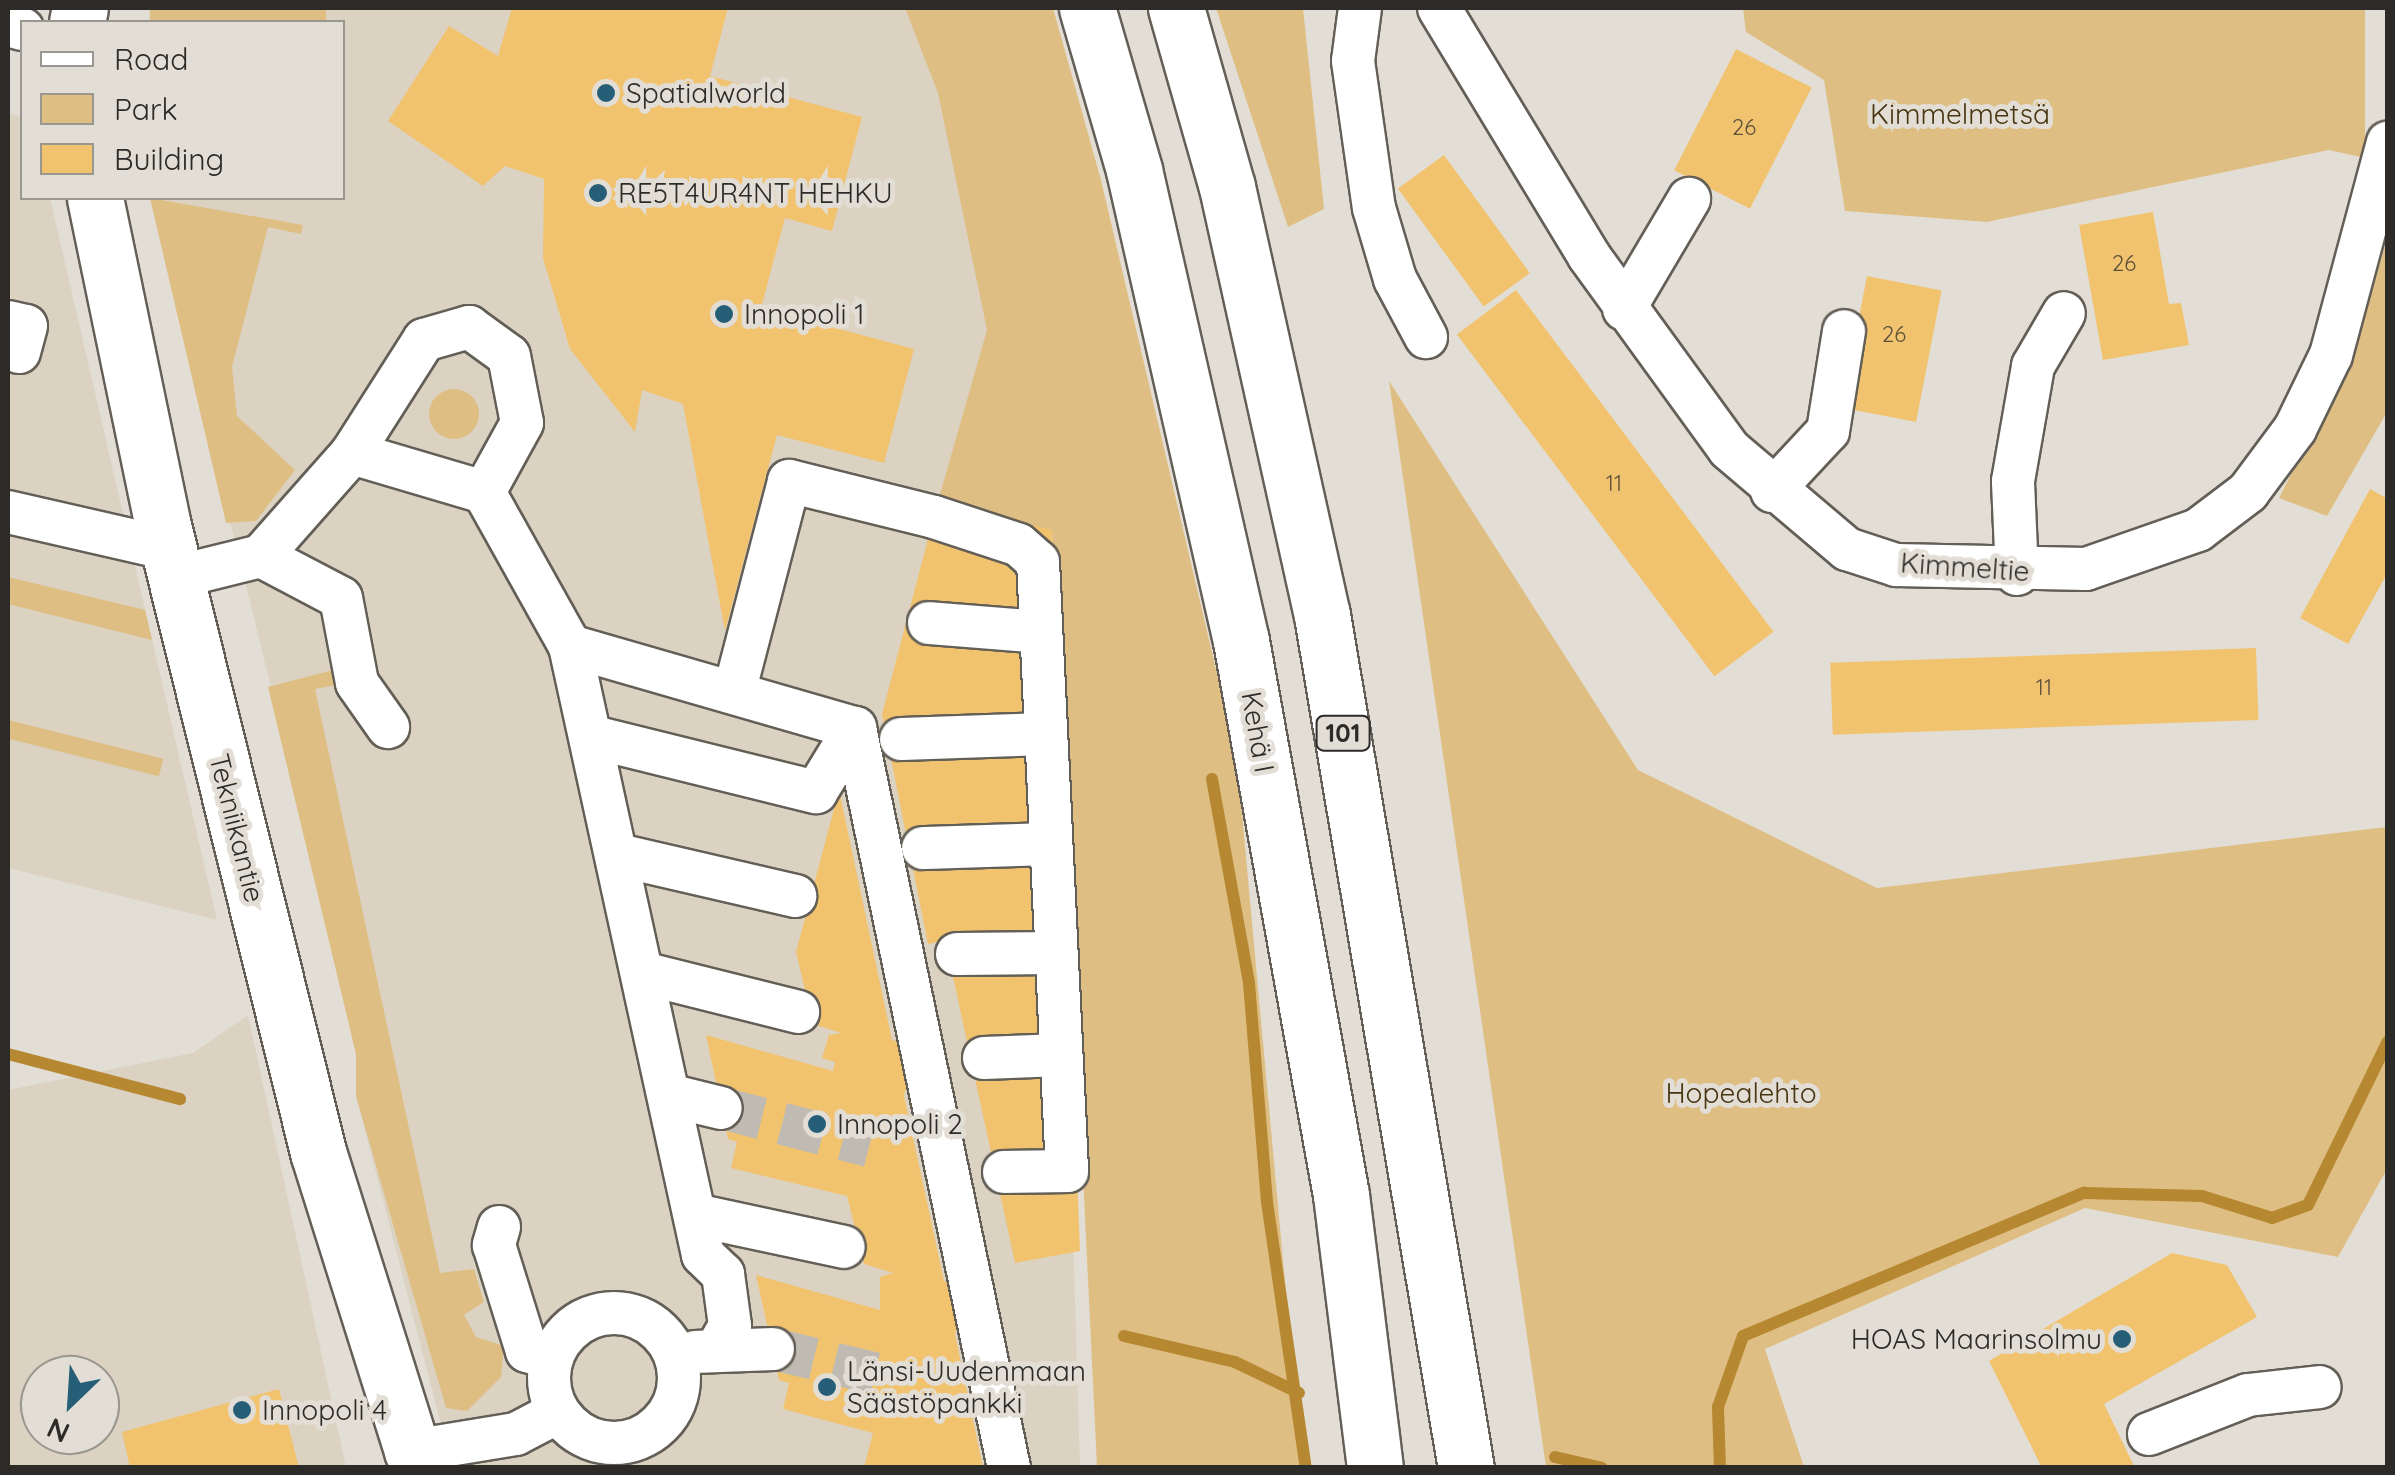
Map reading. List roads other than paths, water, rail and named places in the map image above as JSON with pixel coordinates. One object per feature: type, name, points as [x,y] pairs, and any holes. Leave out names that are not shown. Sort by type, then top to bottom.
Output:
[{"type":"main road","name":"Kehä I","points":[[1087,8],[1134,170],[1241,641],[1342,1195],[1376,1468]]},
{"type":"main road","name":"101","points":[[1176,8],[1227,186],[1322,615],[1466,1468]]},
{"type":"main road","name":"Tekniikantie","points":[[95,200],[173,563],[318,1152],[414,1462]]},
{"type":"street","points":[[1360,8],[1353,61],[1374,208],[1395,280],[1426,336]]},
{"type":"street","name":"Kimmeltie","points":[[1439,8],[1624,308],[1729,449],[1772,490],[1846,549],[1896,565],[2017,574],[2142,552],[2198,530],[2248,492],[2295,429],[2331,355],[2388,142]]},
{"type":"street","points":[[1624,308],[1689,199]]},
{"type":"street","points":[[2017,574],[2013,481],[2033,366],[2064,313]]},
{"type":"street","points":[[261,556],[352,453],[424,340],[469,328],[509,356],[522,422],[484,492]]},
{"type":"street","points":[[1772,490],[1828,431],[1844,331]]},
{"type":"street","points":[[352,453],[484,492],[570,646],[672,1096],[699,1235],[693,1264],[695,1352],[667,1416],[633,1440],[591,1439],[558,1412],[552,1358],[575,1326],[612,1313],[650,1324],[695,1352],[773,1349]]},
{"type":"street","points":[[735,690],[788,481],[1020,545],[1038,562],[1066,1172],[1004,1172]]},
{"type":"street","points":[[8,512],[173,563],[261,556],[341,598],[358,683],[388,727]]},
{"type":"street","points":[[930,623],[1042,632]]},
{"type":"street","points":[[570,646],[735,690],[855,728]]},
{"type":"street","points":[[592,737],[816,792],[855,728]]},
{"type":"street","points":[[855,728],[1009,1468]]},
{"type":"street","points":[[902,739],[1046,734]]},
{"type":"street","points":[[923,848],[1051,844]]},
{"type":"street","points":[[618,855],[796,896]]},
{"type":"street","points":[[957,954],[1056,953]]},
{"type":"street","points":[[643,973],[798,1012]]},
{"type":"street","points":[[984,1058],[1061,1055]]},
{"type":"street","points":[[672,1096],[720,1108]]},
{"type":"street","points":[[699,1235],[844,1247]]},
{"type":"street","points":[[517,1312],[527,1350],[552,1358]]},
{"type":"street","points":[[2149,1434],[2248,1395],[2320,1387]]},
{"type":"street","points":[[414,1462],[518,1451],[558,1412]]},
{"type":"waterway","points":[[1212,779],[1249,983],[1267,1202],[1306,1468]]},
{"type":"waterway","points":[[1720,1468],[1718,1407],[1743,1336],[2084,1193],[2202,1196],[2272,1218],[2308,1205],[2388,1041]]},
{"type":"waterway","points":[[8,1054],[180,1099]]},
{"type":"waterway","points":[[1124,1336],[1235,1362],[1299,1393]]},
{"type":"waterway","points":[[1555,1457],[1602,1468]]},
{"type":"tunnel","points":[[721,1108],[869,1146]]},
{"type":"tunnel","points":[[773,1349],[886,1376]]},
{"type":"place","name":"Spatialworld","points":[[606,93]]},
{"type":"place","name":"RE5T4UR4NT HEHKU","points":[[598,193]]},
{"type":"place","name":"Innopoli 1","points":[[724,314]]},
{"type":"place","name":"Innopoli 2","points":[[817,1124]]},
{"type":"place","name":"HOAS Maarinsolmu","points":[[2122,1339]]},
{"type":"place","name":"Länsi-Uudenmaan Säästöpankki","points":[[827,1387]]},
{"type":"place","name":"Innopoli 4","points":[[242,1410]]},
{"type":"park label","name":"Kimmelmetsä","points":[[1960,114]]},
{"type":"park label","name":"Hopealehto","points":[[1741,1093]]}]
